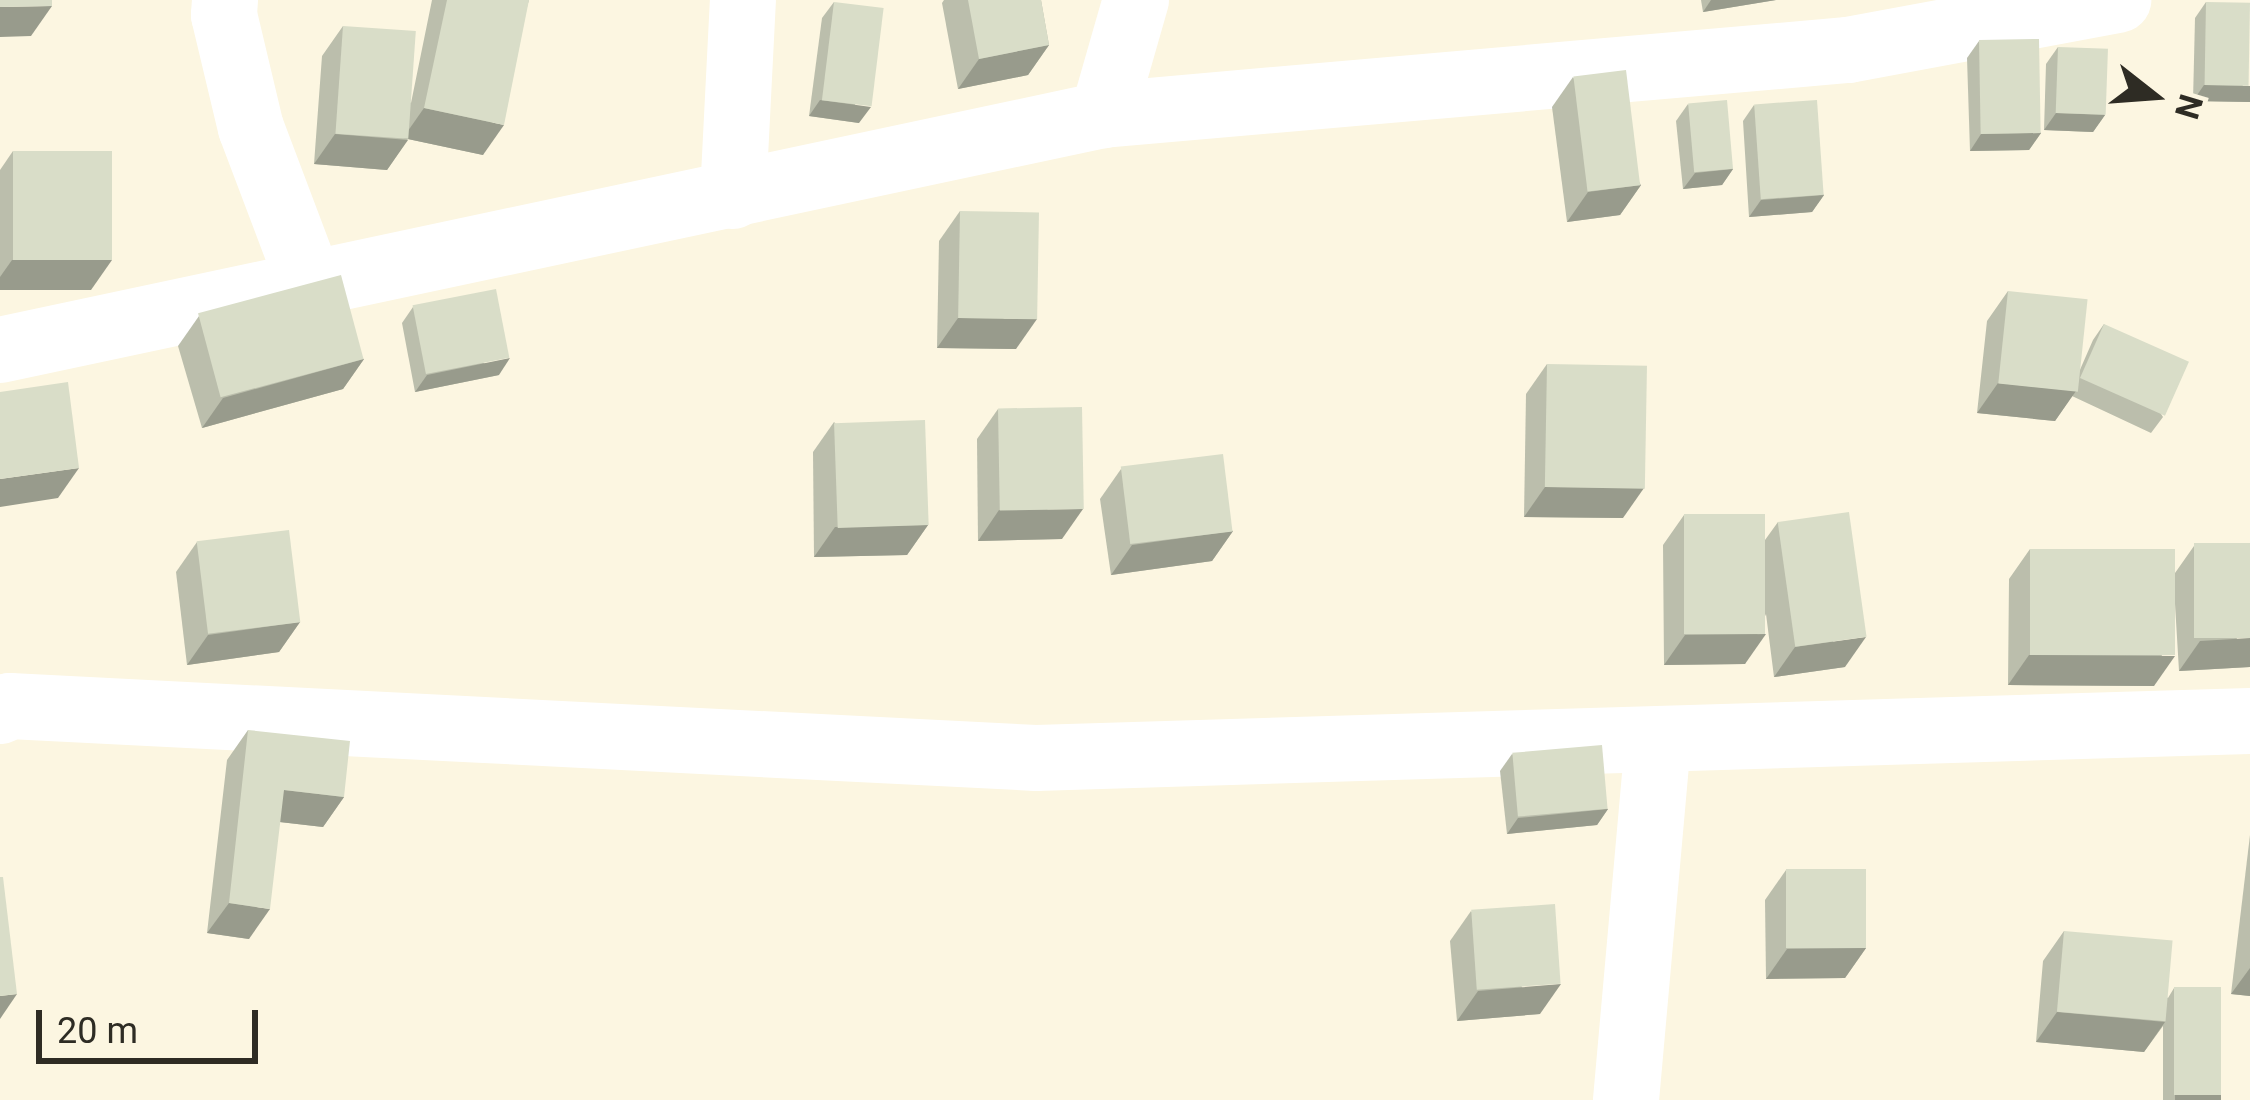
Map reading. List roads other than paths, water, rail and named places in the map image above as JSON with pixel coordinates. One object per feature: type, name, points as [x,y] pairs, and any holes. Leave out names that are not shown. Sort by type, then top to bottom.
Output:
[{"type":"street","points":[[225,0],[224,15],[251,128],[311,287]]},
{"type":"street","points":[[733,196],[743,0]]},
{"type":"street","points":[[1103,115],[1136,0]]},
{"type":"street","points":[[0,350],[1103,115],[1848,50],[2118,0]]},
{"type":"street","points":[[0,711],[10,706],[1036,758],[2250,721]]},
{"type":"street","points":[[1626,1100],[1658,739]]}]
